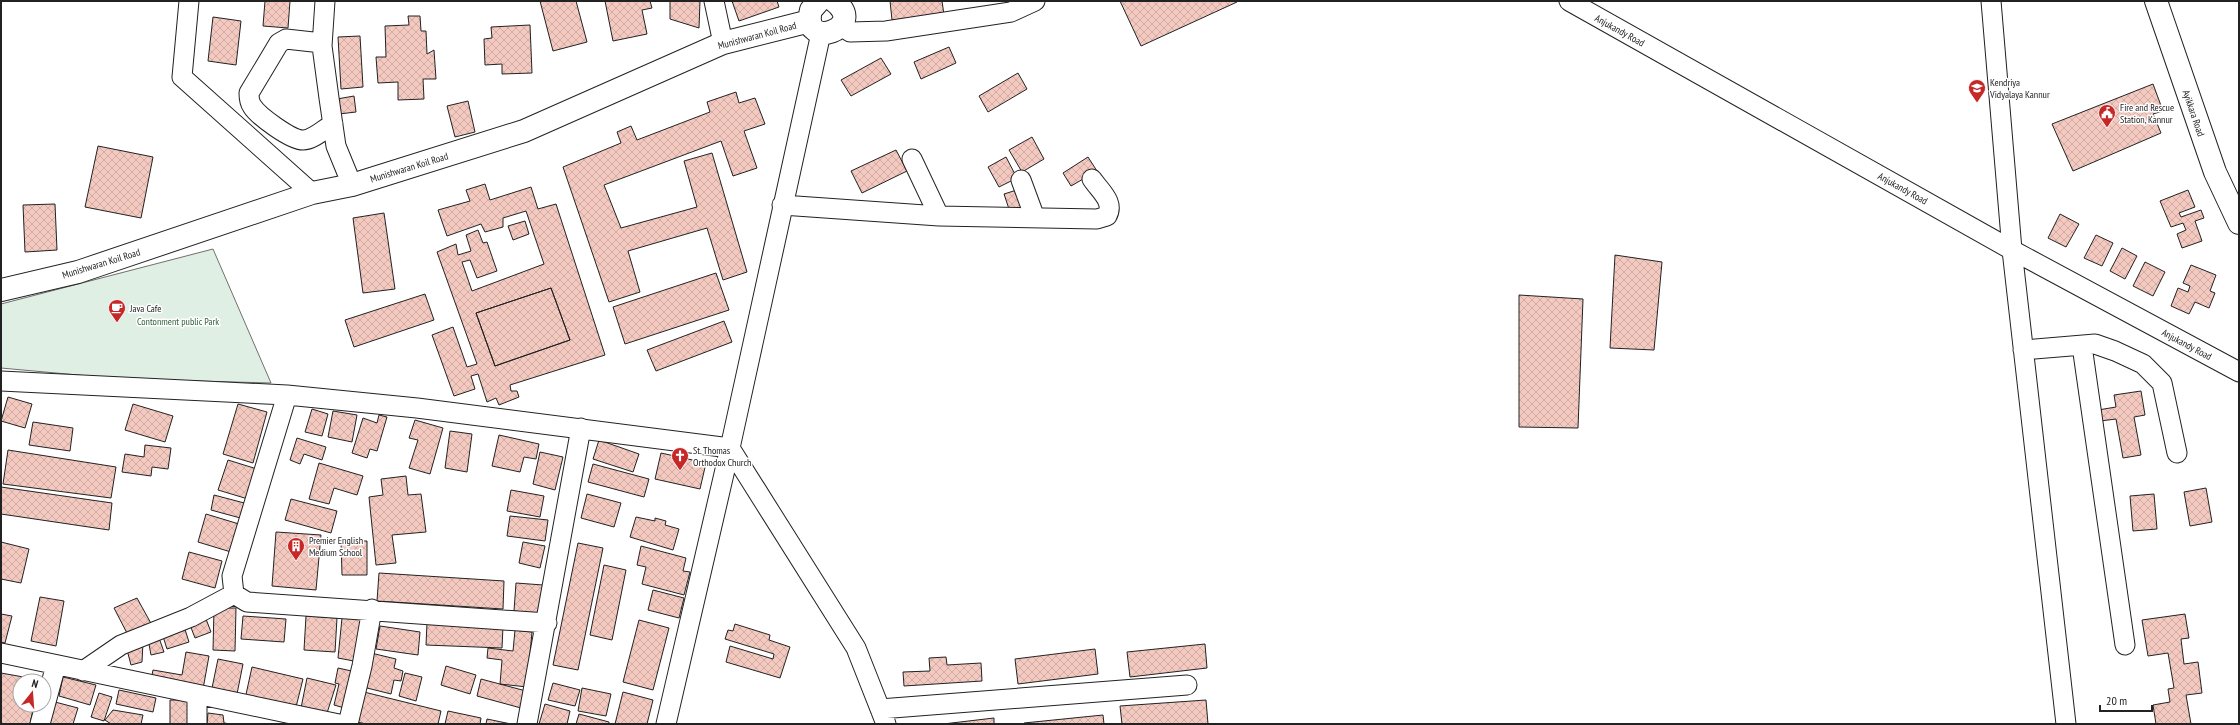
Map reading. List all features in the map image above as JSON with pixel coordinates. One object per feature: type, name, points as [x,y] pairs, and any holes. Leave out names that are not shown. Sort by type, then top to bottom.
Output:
[{"type":"main road","name":"Ayikkara Road","points":[[2156,1],[2215,172],[2239,224]]},
{"type":"main road","name":"Munishwaran Koil Road","points":[[1,290],[78,272],[312,193],[352,185],[524,131],[723,43],[830,12]]},
{"type":"street","points":[[189,1],[182,77],[312,193]]},
{"type":"street","points":[[325,1],[322,43],[336,146],[352,185]]},
{"type":"street","points":[[714,1],[723,43]]},
{"type":"street","points":[[830,12],[850,32],[894,30],[1011,12],[1035,1]]},
{"type":"street","name":"Anjukandy Road","points":[[1568,1],[2012,250],[2239,372]]},
{"type":"street","points":[[1991,1],[2012,250],[2066,724]]},
{"type":"street","points":[[666,724],[730,448],[782,205],[830,12]]},
{"type":"street","points":[[322,43],[286,39],[279,43],[249,94],[251,105],[266,119],[296,139],[304,140],[313,137],[333,124]]},
{"type":"street","points":[[912,160],[939,216]]},
{"type":"street","points":[[782,205],[939,216],[1097,219],[1107,216],[1110,210],[1110,202],[1092,179]]},
{"type":"street","points":[[1021,180],[1035,218]]},
{"type":"street","points":[[2023,350],[2094,344],[2115,351],[2144,364],[2162,383],[2177,453]]},
{"type":"street","points":[[2082,346],[2125,645]]},
{"type":"street","points":[[1,381],[288,395],[581,428],[730,448]]},
{"type":"street","points":[[234,594],[232,576],[288,395]]},
{"type":"street","points":[[527,724],[547,623],[581,428]]},
{"type":"street","points":[[730,448],[856,648],[883,717],[1187,685]]},
{"type":"street","points":[[234,594],[247,602],[372,609],[547,623]]},
{"type":"street","points":[[84,671],[121,644],[191,617],[234,594]]},
{"type":"street","points":[[348,724],[372,609]]},
{"type":"street","points":[[1,653],[339,724]]},
{"type":"street","points":[[40,724],[56,665]]},
{"type":"street","points":[[197,695],[197,724]]},
{"type":"green space","name":"Contonment public Park","points":[[213,249],[271,383],[122,379],[1,368],[1,304]]},
{"type":"building","points":[[265,1],[290,1],[288,28],[263,26]]},
{"type":"building","points":[[540,1],[576,1],[587,42],[553,51]]},
{"type":"building","points":[[605,1],[650,1],[652,8],[642,10],[647,34],[613,41]]},
{"type":"building","points":[[670,1],[700,1],[699,28],[670,19]]},
{"type":"building","points":[[732,1],[777,1],[779,7],[739,21]]},
{"type":"building","points":[[890,1],[942,1],[944,15],[892,20]]},
{"type":"building","points":[[1120,1],[1236,1],[1237,2],[1141,46]]},
{"type":"building","points":[[408,16],[420,16],[421,31],[426,31],[427,54],[434,50],[436,79],[423,79],[424,99],[398,100],[398,82],[378,83],[376,57],[386,57],[385,26],[409,25]]},
{"type":"building","points":[[213,17],[241,21],[236,65],[208,61]]},
{"type":"building","points":[[530,25],[532,73],[502,74],[502,64],[485,65],[484,39],[492,38],[491,27]]},
{"type":"building","points":[[360,36],[363,87],[341,89],[338,37]]},
{"type":"building","points":[[949,47],[956,63],[921,79],[914,62]]},
{"type":"building","points":[[881,58],[891,74],[851,96],[841,80]]},
{"type":"building","points":[[1018,73],[1027,89],[988,112],[979,96]]},
{"type":"building","name":"Fire and Rescue Station, Kannur","points":[[2153,84],[2163,111],[2153,114],[2161,133],[2073,171],[2052,124]]},
{"type":"building","points":[[736,92],[739,103],[755,98],[765,124],[744,131],[757,168],[733,176],[721,141],[604,185],[621,228],[697,207],[684,161],[712,153],[747,272],[723,280],[707,228],[628,251],[640,292],[609,302],[563,167],[621,143],[617,132],[631,126],[637,140],[710,112],[707,102]]},
{"type":"building","points":[[354,96],[356,112],[339,114],[337,99]]},
{"type":"building","points":[[468,101],[475,132],[455,137],[447,106]]},
{"type":"building","points":[[1032,137],[1044,159],[1022,172],[1009,150]]},
{"type":"building","points":[[98,146],[153,157],[141,218],[85,207]]},
{"type":"building","points":[[896,150],[907,171],[862,193],[851,171]]},
{"type":"building","points":[[1006,157],[1017,178],[999,187],[988,167]]},
{"type":"building","points":[[1088,157],[1097,171],[1071,186],[1063,173]]},
{"type":"building","points":[[485,184],[490,200],[531,187],[538,209],[556,204],[605,355],[510,385],[511,391],[517,391],[519,397],[499,405],[496,398],[487,402],[478,374],[471,376],[475,389],[454,396],[432,335],[453,327],[467,367],[477,364],[437,252],[456,244],[458,255],[471,251],[466,235],[478,230],[483,243],[487,242],[497,271],[477,278],[470,260],[462,262],[472,291],[544,264],[526,211],[503,218],[503,227],[485,232],[481,224],[447,236],[438,210],[470,201],[466,190]],"holes":[[[551,288],[570,340],[495,366],[476,313]]]},
{"type":"building","points":[[1020,189],[1026,206],[1010,212],[1004,194]]},
{"type":"building","points":[[2188,190],[2195,207],[2179,213],[2181,217],[2201,210],[2204,218],[2195,221],[2202,241],[2182,248],[2177,234],[2186,230],[2183,223],[2171,227],[2160,201]]},
{"type":"building","points":[[55,204],[57,250],[25,252],[23,205]]},
{"type":"building","points":[[384,213],[395,289],[363,293],[353,218]]},
{"type":"building","points":[[2060,214],[2079,224],[2066,247],[2048,238]]},
{"type":"building","points":[[525,221],[529,234],[513,240],[508,226]]},
{"type":"building","points":[[2096,235],[2113,243],[2102,266],[2084,258]]},
{"type":"building","points":[[2122,248],[2137,256],[2125,279],[2110,271]]},
{"type":"building","points":[[1615,255],[1662,262],[1654,350],[1610,348]]},
{"type":"building","points":[[2145,262],[2165,272],[2153,296],[2133,286]]},
{"type":"building","points":[[2191,265],[2216,275],[2210,291],[2215,293],[2209,308],[2195,302],[2189,314],[2171,306],[2178,288],[2188,292],[2190,286],[2183,283]]},
{"type":"building","points":[[716,273],[729,310],[625,344],[613,307]]},
{"type":"building","points":[[551,288],[570,340],[495,366],[476,313]]},
{"type":"building","points":[[425,294],[434,320],[354,347],[345,320]]},
{"type":"building","points":[[1519,295],[1583,299],[1578,428],[1519,427]]},
{"type":"building","points":[[724,321],[732,342],[656,371],[647,350]]},
{"type":"building","points":[[2141,391],[2145,415],[2134,417],[2141,455],[2123,458],[2116,419],[2100,421],[2098,410],[2116,407],[2114,395]]},
{"type":"building","points":[[8,397],[32,404],[25,428],[1,421]]},
{"type":"building","points":[[133,404],[173,416],[165,442],[125,430]]},
{"type":"building","points":[[238,404],[267,412],[253,463],[223,454]]},
{"type":"building","points":[[312,409],[328,414],[322,436],[305,432]]},
{"type":"building","points":[[333,411],[357,415],[352,442],[328,437]]},
{"type":"building","points":[[379,415],[387,417],[377,451],[370,449],[367,458],[352,453],[363,418],[377,423]]},
{"type":"building","points":[[415,420],[443,428],[430,474],[409,468],[418,440],[409,438]]},
{"type":"building","points":[[33,422],[73,428],[70,451],[29,445]]},
{"type":"building","points":[[450,431],[472,434],[467,472],[445,468]]},
{"type":"building","points":[[499,435],[539,444],[536,459],[524,457],[520,472],[492,466]]},
{"type":"building","points":[[297,438],[326,447],[322,460],[304,454],[300,464],[290,460]]},
{"type":"building","points":[[599,440],[639,454],[633,472],[593,459]]},
{"type":"building","points":[[145,445],[171,448],[168,469],[152,467],[151,476],[122,472],[125,454],[144,457]]},
{"type":"building","points":[[8,450],[116,467],[111,498],[3,484]]},
{"type":"building","points":[[540,452],[563,457],[555,490],[533,484]]},
{"type":"building","name":"St. Thomas Orthodox Church","points":[[661,453],[706,463],[700,489],[655,479]]},
{"type":"building","points":[[228,460],[257,469],[248,499],[218,490]]},
{"type":"building","points":[[319,463],[363,476],[357,495],[334,488],[329,504],[309,499]]},
{"type":"building","points":[[593,464],[649,479],[644,497],[588,482]]},
{"type":"building","points":[[406,476],[408,495],[421,494],[426,532],[392,535],[396,563],[376,565],[369,497],[383,495],[381,479]]},
{"type":"building","points":[[1,487],[112,503],[109,530],[1,514]]},
{"type":"building","points":[[2206,488],[2212,522],[2190,526],[2184,492]]},
{"type":"building","points":[[511,490],[544,496],[540,517],[507,511]]},
{"type":"building","points":[[587,494],[621,503],[614,527],[581,518]]},
{"type":"building","points":[[2154,494],[2157,529],[2133,531],[2130,496]]},
{"type":"building","points":[[214,495],[248,504],[244,519],[211,510]]},
{"type":"building","points":[[291,499],[337,511],[331,533],[285,520]]},
{"type":"building","points":[[206,514],[239,524],[231,552],[198,542]]},
{"type":"building","points":[[510,516],[548,520],[545,541],[507,536]]},
{"type":"building","points":[[636,517],[655,521],[655,518],[666,521],[665,525],[679,529],[673,550],[630,537]]},
{"type":"building","name":"Premier English Medium School","points":[[276,532],[321,535],[316,590],[272,586]]},
{"type":"building","points":[[341,541],[367,541],[367,575],[342,575]]},
{"type":"building","points":[[1,542],[29,549],[21,583],[1,579]]},
{"type":"building","points":[[523,542],[545,546],[540,568],[519,563]]},
{"type":"building","points":[[578,543],[603,548],[578,670],[553,665]]},
{"type":"building","points":[[641,546],[686,558],[683,571],[690,572],[684,595],[642,584],[646,567],[637,565]]},
{"type":"building","points":[[189,552],[222,561],[215,588],[182,579]]},
{"type":"building","points":[[604,565],[626,570],[612,640],[590,635]]},
{"type":"building","points":[[379,573],[504,581],[503,609],[377,601]]},
{"type":"building","points":[[516,583],[543,585],[540,614],[514,611]]},
{"type":"building","points":[[653,590],[684,598],[679,618],[648,610]]},
{"type":"building","points":[[40,597],[64,601],[56,646],[31,641]]},
{"type":"building","points":[[137,598],[153,627],[129,637],[114,608]]},
{"type":"building","points":[[214,608],[236,608],[235,651],[213,650]]},
{"type":"building","points":[[1,614],[12,616],[5,643],[1,642]]},
{"type":"building","points":[[2185,614],[2189,638],[2181,639],[2184,664],[2198,662],[2202,693],[2186,695],[2191,724],[2156,724],[2153,705],[2170,702],[2168,689],[2174,688],[2168,653],[2148,656],[2142,620]]},
{"type":"building","points":[[243,616],[286,619],[284,642],[241,639]]},
{"type":"building","points":[[306,616],[337,618],[335,652],[304,650]]},
{"type":"building","points":[[363,617],[359,662],[338,658],[342,618]]},
{"type":"building","points":[[206,619],[211,632],[195,638],[190,625]]},
{"type":"building","points":[[639,620],[669,628],[653,690],[623,682]]},
{"type":"building","points":[[183,623],[189,642],[167,649],[161,630]]},
{"type":"building","points":[[427,623],[503,626],[502,648],[426,645]]},
{"type":"building","points":[[735,624],[770,635],[769,640],[790,647],[780,678],[726,662],[730,646],[773,659],[774,654],[725,639],[728,630],[733,631]]},
{"type":"building","points":[[380,626],[420,632],[418,655],[376,649]]},
{"type":"building","points":[[515,630],[532,632],[527,687],[500,684],[502,660],[487,658],[488,648],[513,651]]},
{"type":"building","points":[[158,635],[164,652],[151,655],[148,639]]},
{"type":"building","points":[[143,642],[142,662],[131,665],[126,646]]},
{"type":"building","points":[[1205,644],[1207,668],[1130,677],[1127,652]]},
{"type":"building","points":[[1095,649],[1098,674],[1018,684],[1015,659]]},
{"type":"building","points":[[186,652],[209,656],[203,689],[151,680],[153,670],[182,675]]},
{"type":"building","points":[[371,653],[396,659],[394,668],[403,671],[401,681],[394,680],[391,694],[363,687]]},
{"type":"building","points":[[946,657],[947,665],[981,663],[982,681],[904,686],[903,672],[930,671],[929,658]]},
{"type":"building","points":[[218,659],[243,664],[237,694],[212,688]]},
{"type":"building","points":[[446,666],[476,675],[470,694],[441,685]]},
{"type":"building","points":[[252,667],[303,679],[295,711],[245,699]]},
{"type":"building","points":[[338,668],[356,672],[348,709],[334,705],[339,684],[335,683]]},
{"type":"building","points":[[1,673],[12,675],[12,713],[32,713],[30,724],[1,724]]},
{"type":"building","points":[[405,673],[422,677],[416,701],[399,696]]},
{"type":"building","points":[[63,677],[96,685],[90,705],[59,696]]},
{"type":"building","points":[[307,678],[336,685],[327,713],[301,708]]},
{"type":"building","points":[[481,679],[526,691],[521,708],[477,696]]},
{"type":"building","points":[[553,683],[580,690],[575,706],[548,700]]},
{"type":"building","points":[[582,688],[611,694],[606,716],[578,711]]},
{"type":"building","points":[[119,690],[156,698],[153,712],[116,704]]},
{"type":"building","points":[[364,692],[441,711],[438,724],[366,724],[357,722]]},
{"type":"building","points":[[623,692],[653,700],[647,724],[615,724]]},
{"type":"building","points":[[99,693],[112,697],[104,721],[91,717]]},
{"type":"building","points":[[170,700],[191,700],[191,724],[170,724]]},
{"type":"building","points":[[1206,700],[1208,724],[1122,724],[1120,706]]},
{"type":"building","points":[[55,702],[78,708],[73,724],[50,724]]},
{"type":"building","points":[[545,704],[570,711],[567,724],[539,724]]},
{"type":"building","points":[[113,710],[143,715],[141,724],[111,724],[105,720]]},
{"type":"building","points":[[448,711],[481,718],[480,724],[445,724]]},
{"type":"building","points":[[208,713],[223,715],[224,723],[231,724],[207,724]]},
{"type":"building","points":[[579,714],[609,722],[609,724],[576,724]]},
{"type":"building","points":[[1103,715],[1104,724],[1024,724],[1024,723]]},
{"type":"building","points":[[994,718],[994,724],[943,724]]},
{"type":"building","points":[[487,719],[511,724],[486,724]]},
{"type":"place","name":"Kendriya Vidyalaya Kannur","points":[[1977,103]]},
{"type":"place","name":"Fire and Rescue Station, Kannur","points":[[2107,128]]},
{"type":"place","name":"Java Cafe","points":[[117,323]]},
{"type":"place","name":"St. Thomas Orthodox Church","points":[[680,471]]},
{"type":"place","name":"Premier English Medium School","points":[[296,561]]}]
